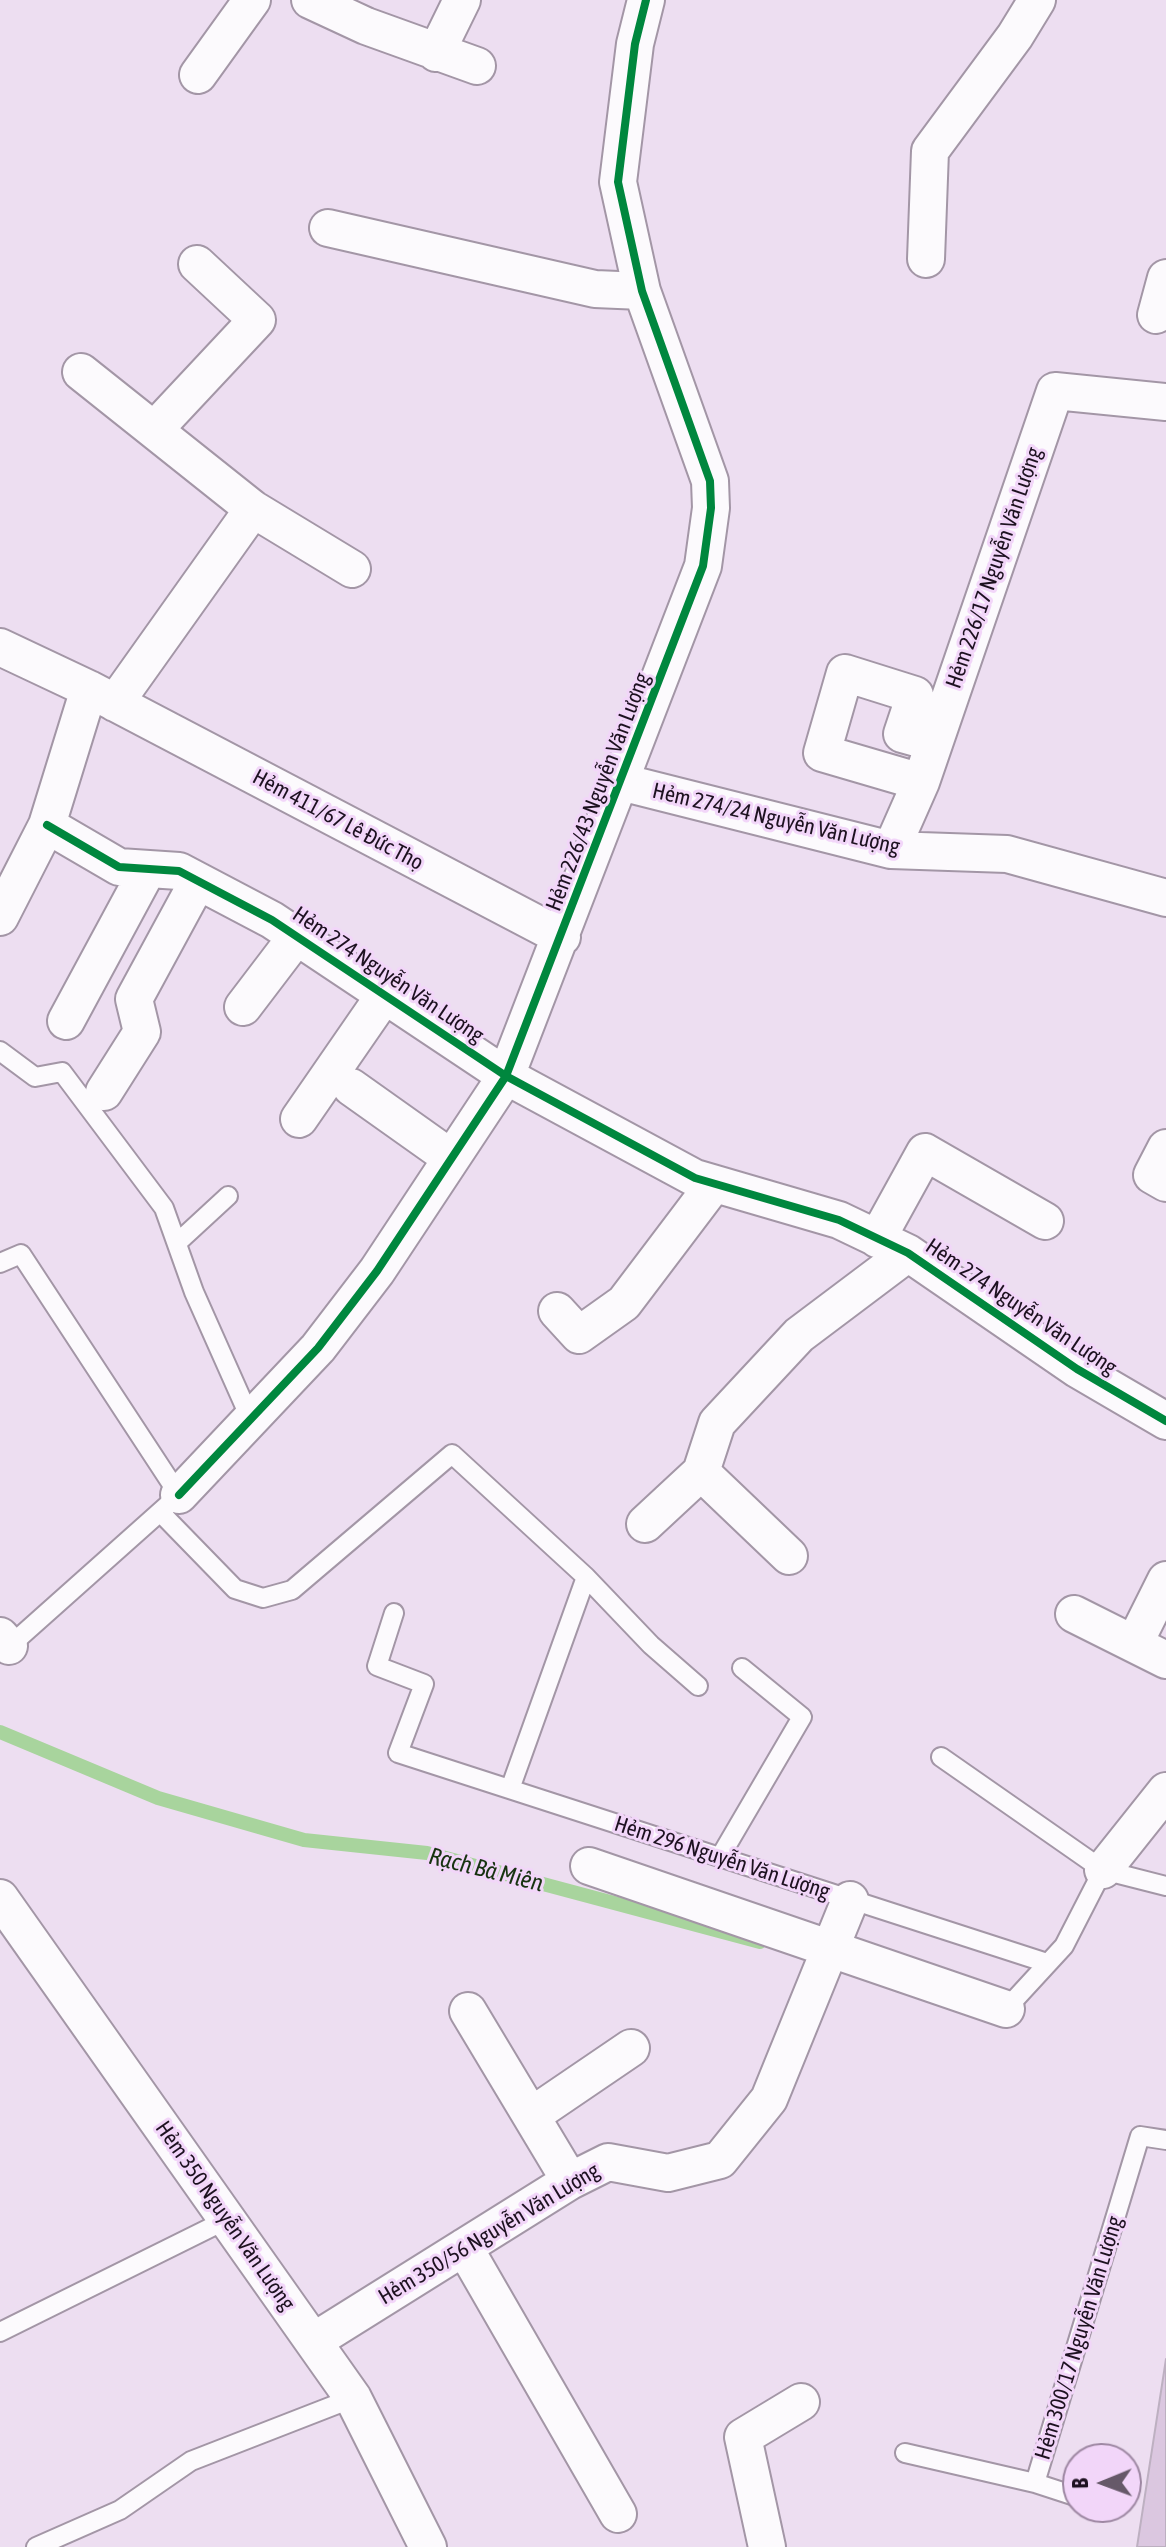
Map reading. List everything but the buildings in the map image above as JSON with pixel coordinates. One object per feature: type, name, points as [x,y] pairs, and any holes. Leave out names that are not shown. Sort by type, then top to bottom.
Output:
[{"type":"street","points":[[198,75],[252,0]]},
{"type":"street","points":[[310,0],[436,53],[477,66]]},
{"type":"street","points":[[436,53],[462,0]]},
{"type":"street","name":"Hẻm 226/43 Nguyễn Văn Lượng","points":[[169,1504],[327,1337],[377,1271],[506,1076],[703,566],[711,508],[710,481],[642,291],[618,182],[635,44],[646,0]]},
{"type":"street","points":[[926,259],[930,151],[1015,36],[1037,0]]},
{"type":"street","points":[[328,228],[595,289],[642,291]]},
{"type":"street","points":[[154,430],[257,320],[197,264]]},
{"type":"street","points":[[1156,315],[1166,278]]},
{"type":"street","points":[[81,372],[253,509],[352,569]]},
{"type":"street","name":"Hẻm 226/17 Nguyễn Văn Lượng","points":[[891,850],[921,782],[1055,391],[1166,402]]},
{"type":"street","points":[[0,917],[47,825],[102,696],[253,509]]},
{"type":"street","name":"Hẻm 411/67 Lê Đức Thọ","points":[[0,647],[102,696],[562,937]]},
{"type":"street","points":[[921,782],[822,753],[845,673],[915,695],[902,734],[934,743]]},
{"type":"street","name":"Hẻm 274/24 Nguyễn Văn Lượng","points":[[621,782],[891,850],[1007,854],[1166,898]]},
{"type":"street","name":"Hẻm 274 Nguyễn Văn Lượng","points":[[47,825],[119,867],[179,871],[198,881],[297,936],[506,1076],[695,1178],[839,1220],[892,1246],[1077,1369],[1166,1421]]},
{"type":"street","points":[[66,1021],[148,869]]},
{"type":"street","points":[[104,1092],[142,1032],[134,999],[198,881]]},
{"type":"street","points":[[243,1007],[297,936]]},
{"type":"street","points":[[299,1119],[386,993]]},
{"type":"street","points":[[351,1087],[451,1158]]},
{"type":"street","points":[[1166,1148],[1152,1175],[1166,1183]]},
{"type":"street","points":[[645,1524],[701,1472],[717,1423],[741,1395],[892,1246],[925,1152],[1045,1221]]},
{"type":"street","points":[[557,1311],[579,1335],[624,1303],[714,1184]]},
{"type":"street","points":[[701,1472],[789,1556]]},
{"type":"street","points":[[1134,1644],[1166,1580]]},
{"type":"street","points":[[1074,1614],[1166,1660]]},
{"type":"street","points":[[1103,1870],[1166,1791]]},
{"type":"street","points":[[589,1866],[1006,2009]]},
{"type":"street","name":"Hẻm 350 Nguyễn Văn Lượng","points":[[0,1898],[353,2398],[428,2547]]},
{"type":"street","name":"Hẻm 350/56 Nguyễn Văn Lượng","points":[[314,2341],[570,2181],[608,2162],[668,2173],[720,2160],[769,2099],[850,1900]]},
{"type":"street","points":[[468,2011],[570,2181]]},
{"type":"street","points":[[531,2116],[631,2048]]},
{"type":"street","points":[[464,2247],[618,2514]]},
{"type":"street","points":[[767,2547],[743,2437],[801,2402]]},
{"type":"lane","points":[[0,1051],[35,1077],[62,1072],[164,1208],[194,1292],[251,1420]]},
{"type":"lane","points":[[177,1243],[228,1196]]},
{"type":"lane","points":[[0,1263],[21,1254],[169,1504],[235,1589],[263,1598],[292,1590],[452,1454],[586,1577],[651,1645],[698,1686]]},
{"type":"lane","name":"Hẻm 226/43 Nguyễn Văn Lượng","points":[[3,1646],[169,1504]]},
{"type":"lane","points":[[510,1789],[586,1577]]},
{"type":"lane","name":"Hẻm 296 Nguyễn Văn Lượng","points":[[394,1613],[377,1666],[424,1684],[398,1753],[1047,1963]]},
{"type":"lane","points":[[720,1857],[802,1717],[742,1668]]},
{"type":"lane","points":[[941,1757],[1103,1870],[1166,1886]]},
{"type":"lane","points":[[1006,2009],[1064,1946],[1103,1870]]},
{"type":"lane","name":"Hẻm 300/17 Nguyễn Văn Lượng","points":[[905,2453],[1035,2483],[1140,2136],[1166,2140]]},
{"type":"lane","points":[[0,2332],[228,2219]]},
{"type":"lane","points":[[36,2547],[120,2510],[191,2461],[353,2398]]},
{"type":"lane","points":[[1035,2483],[1062,2492]]},
{"type":"waterway","name":"Rạch Bà Miên","points":[[0,1732],[158,1798],[304,1840],[427,1853],[760,1942]]},
{"type":"cycle path","points":[[179,1495],[318,1348],[377,1271],[506,1076],[703,566],[711,508],[710,481],[642,291],[618,182],[635,44],[646,0]]},
{"type":"cycle path","points":[[47,825],[119,867],[179,871],[272,920],[506,1076],[695,1178],[839,1220],[908,1253],[1077,1369],[1166,1421]]}]
